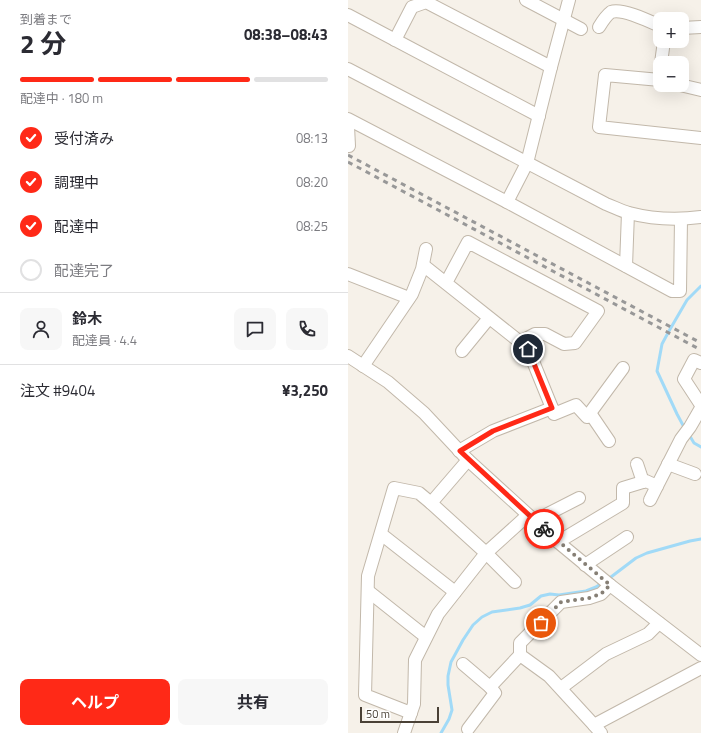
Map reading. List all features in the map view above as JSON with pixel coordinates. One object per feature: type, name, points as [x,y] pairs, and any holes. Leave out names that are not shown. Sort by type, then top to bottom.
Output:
[{"type":"street","points":[[526,0],[581,29]]},
{"type":"street","points":[[507,202],[527,163],[569,0]]},
{"type":"street","points":[[395,40],[412,7],[426,2],[551,67]]},
{"type":"street","points":[[599,27],[610,13],[618,11],[625,12],[653,23]]},
{"type":"street","points":[[348,15],[539,116]]},
{"type":"street","points":[[689,28],[701,27]]},
{"type":"street","points":[[348,69],[606,204],[628,213],[644,216],[681,219],[701,217]]},
{"type":"street","points":[[653,77],[605,75],[599,127],[701,138]]},
{"type":"street","points":[[689,87],[701,90]]},
{"type":"street","points":[[348,119],[672,290],[680,291],[681,219]]},
{"type":"street","points":[[348,126],[349,146]]},
{"type":"street","points":[[626,266],[628,213]]},
{"type":"street","points":[[423,265],[520,342],[535,334],[545,334],[564,344],[575,343],[598,311],[468,242],[446,283]]},
{"type":"street","points":[[363,366],[409,298],[423,265],[426,250]]},
{"type":"street","points":[[348,274],[409,298]]},
{"type":"street","points":[[462,351],[489,318]]},
{"type":"street","points":[[528,349],[554,414],[576,405],[587,417],[623,368]]},
{"type":"street","points":[[348,356],[388,382],[424,414],[464,456],[531,518],[585,565],[701,655]]},
{"type":"street","points":[[650,500],[681,439],[690,428],[701,406],[684,379],[694,360],[701,363]]},
{"type":"street","points":[[431,503],[464,456],[493,431],[552,408]]},
{"type":"street","points":[[590,413],[609,441]]},
{"type":"street","points":[[636,464],[643,482]]},
{"type":"street","points":[[668,464],[695,474]]},
{"type":"street","points":[[558,542],[623,503],[623,488],[646,481],[657,486]]},
{"type":"street","points":[[411,713],[365,695],[368,576],[394,488],[419,493],[486,553],[515,582]]},
{"type":"street","points":[[404,733],[414,704],[415,660],[438,614],[486,553],[531,518],[579,498]]},
{"type":"street","points":[[381,534],[455,592]]},
{"type":"street","points":[[585,565],[627,537]]},
{"type":"street","points":[[490,688],[520,656],[520,643],[561,602],[589,598],[601,594],[610,585]]},
{"type":"street","points":[[368,591],[426,637]]},
{"type":"street","points":[[561,688],[606,654],[648,634],[659,623]]},
{"type":"street","points":[[520,656],[549,676],[597,729],[701,668]]},
{"type":"street","points":[[463,664],[495,693],[468,729]]},
{"type":"waterway","points":[[685,429],[657,371],[662,344],[687,300],[701,286]]},
{"type":"waterway","points":[[688,433],[694,443],[701,447]]},
{"type":"waterway","points":[[607,580],[636,558],[647,553],[701,539]]},
{"type":"waterway","points":[[441,733],[452,710],[448,685],[451,662],[473,625],[482,617],[492,612],[530,605],[541,596],[586,591],[602,583]]},
{"type":"railway","points":[[348,155],[701,343]]},
{"type":"railway","points":[[348,162],[701,350]]},
{"type":"way so far","points":[[541,623],[561,602],[589,598],[601,594],[610,585],[544,529]]},
{"type":"route","points":[[528,349],[552,408],[493,431],[460,451],[544,529]]}]
